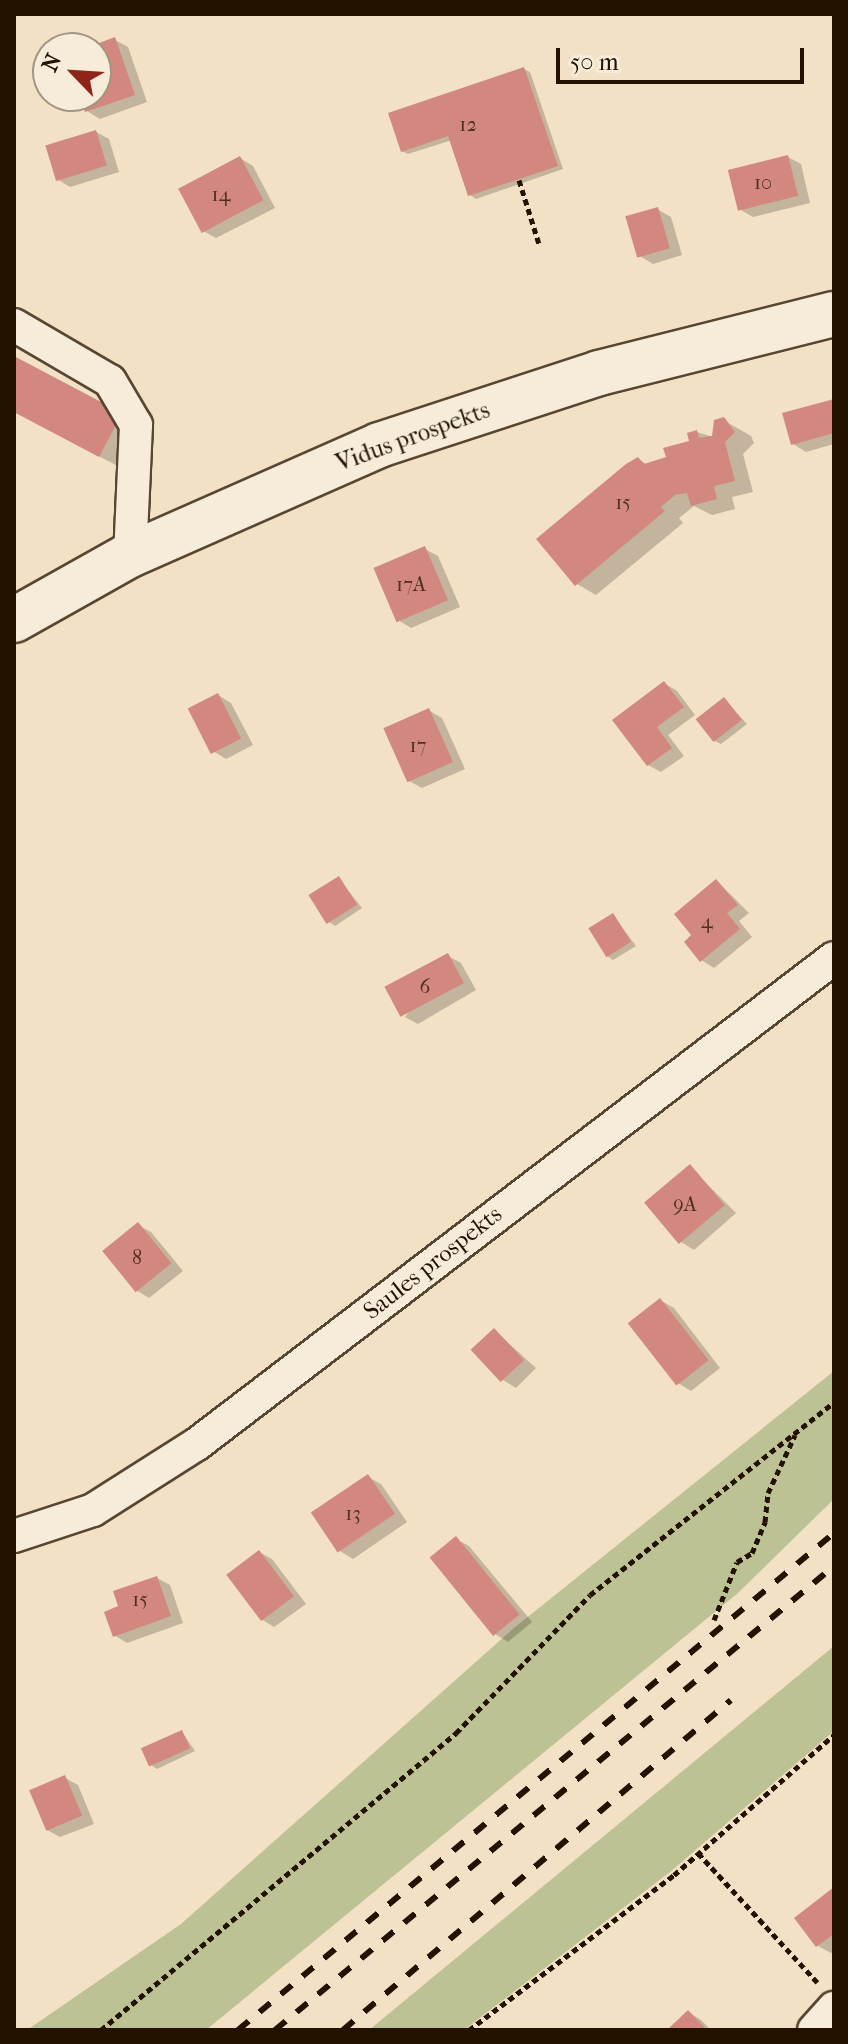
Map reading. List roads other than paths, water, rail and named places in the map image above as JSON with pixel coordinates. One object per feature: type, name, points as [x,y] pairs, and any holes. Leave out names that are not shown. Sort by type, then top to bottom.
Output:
[{"type":"main road","name":"Vidus prospekts","points":[[14,620],[130,555],[379,445],[599,373],[834,314]]},
{"type":"street","points":[[14,325],[110,381],[136,425],[130,555]]},
{"type":"street","name":"Saules prospekts","points":[[14,1536],[93,1510],[197,1444],[834,958]]},
{"type":"street","points":[[814,2030],[829,1998]]},
{"type":"railway","points":[[238,2030],[834,1533]]},
{"type":"railway","points":[[275,2030],[834,1566]]},
{"type":"railway","points":[[343,2030],[731,1700]]}]
